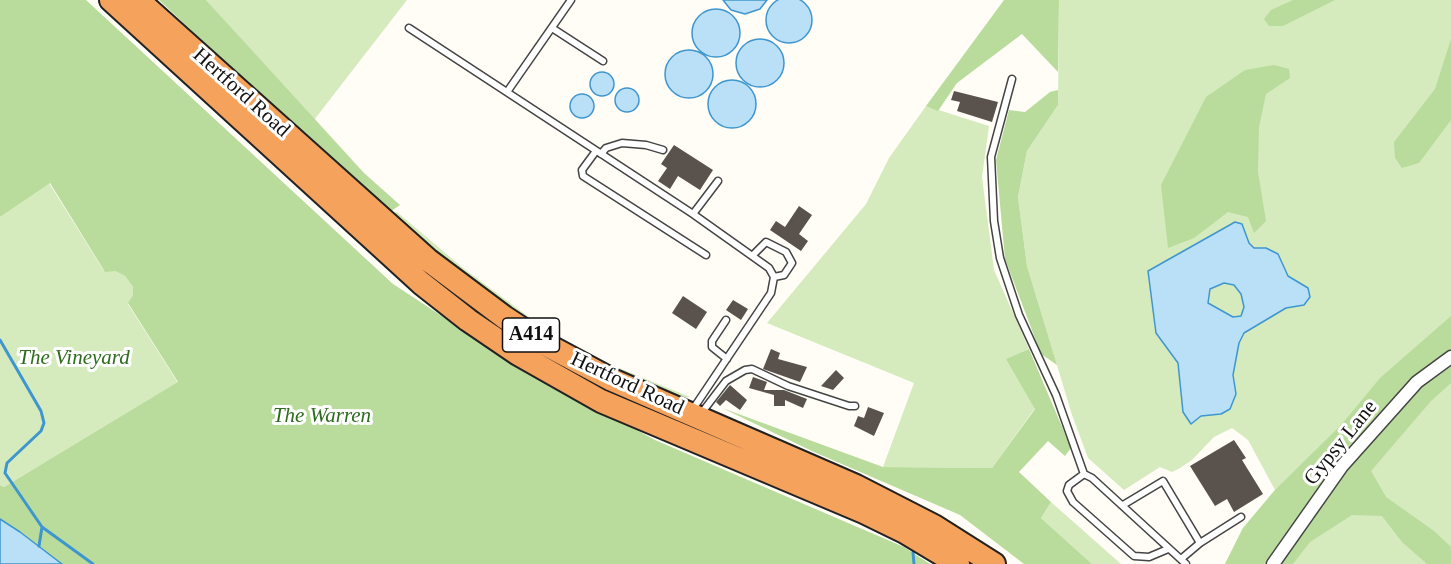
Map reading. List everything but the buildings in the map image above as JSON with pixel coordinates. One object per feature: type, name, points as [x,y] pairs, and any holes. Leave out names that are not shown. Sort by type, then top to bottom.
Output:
[{"type":"highway","name":"Hertford Road","points":[[111,0],[421,283],[468,320],[518,354],[601,401],[864,512],[905,532],[958,564]]},
{"type":"highway","name":"Hertford Road","points":[[138,0],[393,229],[468,292],[545,344],[612,380],[856,486],[934,526],[994,564]]},
{"type":"street","name":"Gypsy Lane","points":[[1273,564],[1342,466],[1417,382],[1451,357]]},
{"type":"lane","points":[[507,92],[571,0]]},
{"type":"lane","points":[[409,28],[693,214],[769,268],[774,277],[771,293],[727,359],[694,416]]},
{"type":"lane","points":[[552,28],[603,61]]},
{"type":"lane","points":[[1012,79],[991,157],[994,220],[1000,258],[1019,315],[1056,396],[1084,474],[1124,505],[1184,562],[1200,543],[1241,517]]},
{"type":"lane","points":[[663,150],[646,145],[622,143],[598,153],[582,170],[584,176],[706,255]]},
{"type":"lane","points":[[693,214],[718,180]]},
{"type":"lane","points":[[753,255],[766,242],[786,252],[792,263],[784,275],[774,277]]},
{"type":"lane","points":[[726,320],[712,341],[712,346],[727,359]]},
{"type":"lane","points":[[694,416],[726,381],[745,370],[752,369],[797,389],[855,406]]},
{"type":"lane","points":[[1084,474],[1069,485],[1068,497],[1113,538],[1139,557],[1149,557],[1168,549]]},
{"type":"lane","points":[[1124,505],[1163,481],[1200,543]]},
{"type":"green space","name":"The Warren","points":[[0,0],[86,0],[393,284],[512,362],[655,440],[904,547],[930,564],[62,564],[0,519],[0,485],[4,487],[178,382],[128,303],[133,295],[133,287],[125,276],[115,271],[105,272],[50,183],[0,217]]},
{"type":"green space","points":[[159,0],[206,0],[364,173],[400,205],[387,214]]},
{"type":"green space","points":[[206,0],[407,0],[314,120]]},
{"type":"green space","points":[[1004,0],[1059,0],[1058,72],[1022,34],[957,83],[938,111],[926,106]]},
{"type":"green space","points":[[1059,0],[1451,0],[1451,564],[1225,564],[1243,528],[1275,490],[1248,440],[1232,428],[1214,437],[1192,460],[1180,468],[1172,472],[1160,467],[1124,490],[1088,458],[1072,415],[1027,266],[1018,197],[1027,151],[1058,105]]},
{"type":"green space","points":[[1293,0],[1335,0],[1283,26],[1269,26],[1264,19],[1271,10]]},
{"type":"green space","points":[[1451,39],[1451,120],[1419,163],[1402,168],[1395,158],[1394,142],[1435,89]]},
{"type":"green space","points":[[1274,65],[1289,69],[1290,78],[1266,94],[1259,127],[1258,172],[1266,221],[1254,233],[1248,217],[1228,212],[1194,238],[1168,248],[1161,185],[1206,97],[1245,70]]},
{"type":"green space","points":[[1058,90],[1058,105],[1027,151],[1018,197],[1027,266],[1057,365],[1041,354],[1005,259],[996,160],[1009,110],[1025,112],[1050,92]]},
{"type":"green space","points":[[926,106],[989,126],[982,177],[994,270],[1029,349],[1007,359],[1035,408],[992,468],[883,467],[914,383],[767,323],[866,204],[889,158]]},
{"type":"green space","name":"The Vineyard","points":[[49,183],[104,271],[115,271],[125,276],[133,287],[133,295],[128,304],[178,383],[4,487],[0,485],[0,217]]},
{"type":"green space","points":[[397,212],[463,268],[556,337],[614,366],[690,397],[683,398],[586,357],[469,283],[387,214]]},
{"type":"green space","points":[[1451,316],[1451,349],[1409,384],[1346,449],[1264,564],[1225,564],[1243,528],[1275,490],[1342,424],[1380,378]]},
{"type":"green space","points":[[1029,349],[1071,448],[1065,456],[1048,441],[1019,472],[1051,502],[1041,518],[1092,564],[1024,564],[960,515],[814,452],[722,408],[883,467],[992,468],[1035,409],[1006,359]]},
{"type":"green space","points":[[1451,363],[1451,383],[1431,401],[1371,471],[1386,497],[1434,531],[1451,547],[1451,564],[1427,564],[1402,542],[1382,516],[1352,515],[1310,542],[1293,564],[1279,564],[1303,534],[1337,481],[1382,427],[1415,391]]},
{"type":"green space","points":[[1051,502],[1121,564],[1092,564],[1041,518]]},
{"type":"water","points":[[789,-3],[805,4],[812,20],[805,36],[789,43],[773,36],[766,20],[773,4]]},
{"type":"water","points":[[723,0],[767,0],[760,9],[745,14],[731,10]]},
{"type":"water","points":[[716,9],[733,16],[740,33],[733,50],[716,57],[699,50],[692,33],[699,16]]},
{"type":"water","points":[[760,39],[777,46],[784,63],[777,80],[760,87],[743,80],[736,63],[743,46]]},
{"type":"water","points":[[689,50],[706,57],[713,74],[706,91],[689,98],[672,91],[665,74],[672,57]]},
{"type":"water","points":[[602,72],[611,75],[614,84],[611,93],[602,96],[593,93],[590,84],[593,75]]},
{"type":"water","points":[[732,80],[749,87],[756,104],[749,121],[732,128],[715,121],[708,104],[715,87]]},
{"type":"water","points":[[627,88],[636,91],[639,100],[636,109],[627,112],[618,109],[615,100],[618,91]]},
{"type":"water","points":[[582,94],[591,97],[594,106],[591,115],[582,118],[573,115],[570,106],[573,97]]},
{"type":"water","points":[[1235,222],[1242,224],[1249,243],[1254,248],[1266,248],[1278,254],[1288,276],[1308,288],[1310,297],[1304,305],[1286,308],[1244,333],[1239,343],[1233,375],[1236,394],[1230,409],[1221,414],[1201,416],[1191,424],[1183,412],[1178,363],[1156,333],[1148,271]],"holes":[[[1224,283],[1234,285],[1241,294],[1244,307],[1241,316],[1233,317],[1208,303],[1210,289]]]},
{"type":"water","points":[[0,519],[20,532],[62,564],[0,564]]},
{"type":"waterway","points":[[0,340],[41,411],[44,423],[41,431],[7,463],[5,473],[42,527],[93,564]]},
{"type":"waterway","points":[[39,546],[42,527]]},
{"type":"waterway","points":[[913,552],[914,564]]}]
